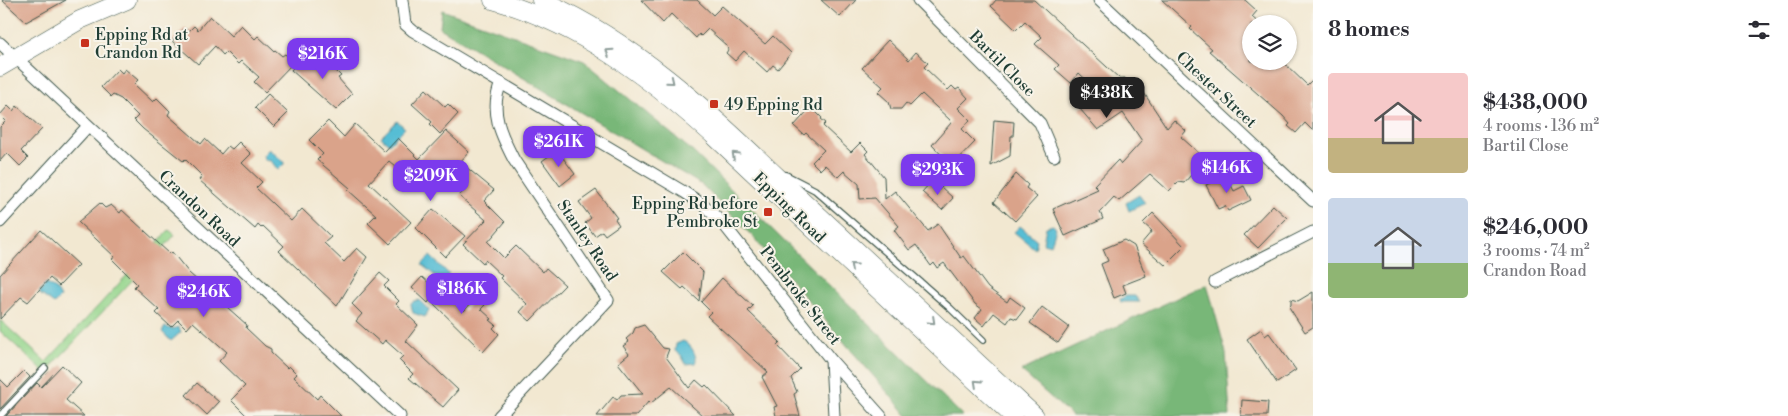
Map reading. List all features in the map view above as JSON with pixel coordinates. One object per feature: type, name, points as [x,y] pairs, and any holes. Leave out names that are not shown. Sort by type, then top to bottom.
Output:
[{"type":"main road","points":[[0,67],[80,20],[127,0]]},
{"type":"main road","name":"Epping Road","points":[[493,0],[542,16],[580,35],[615,56],[663,91],[713,134],[1013,416]]},
{"type":"main road","name":"Epping Road","points":[[541,0],[589,25],[629,49],[670,80],[1035,416]]},
{"type":"street","name":"Pembroke Street","points":[[402,0],[406,24],[413,32],[705,206],[725,226],[831,360],[881,416]]},
{"type":"street","name":"Bartil Close","points":[[918,0],[1040,123],[1054,156]]},
{"type":"street","name":"Chester Street","points":[[1099,0],[1313,201]]},
{"type":"street","name":"Crandon Road","points":[[0,43],[400,416]]},
{"type":"street","name":"Stanley Road","points":[[499,416],[608,300],[514,160],[503,139],[494,104],[501,83]]},
{"type":"street","points":[[0,222],[88,126]]},
{"type":"street","points":[[1215,282],[1313,232]]},
{"type":"street","points":[[831,360],[834,416]]},
{"type":"lane","points":[[763,164],[815,190],[950,308],[983,340]]},
{"type":"lane","points":[[0,416],[44,368]]},
{"type":"green space","points":[[442,10],[584,61],[691,150],[963,416],[908,416],[754,238],[702,185],[440,28]]},
{"type":"green space","points":[[169,230],[175,235],[45,373],[0,331],[0,320],[46,362]]},
{"type":"green space","points":[[1207,284],[1226,353],[1230,416],[1072,416],[1021,371]]},
{"type":"water","points":[[397,121],[405,128],[389,144],[381,137]]},
{"type":"water","points":[[269,149],[285,163],[278,170],[271,161],[265,160],[263,155]]},
{"type":"water","points":[[1139,195],[1145,203],[1129,211],[1126,203]]},
{"type":"water","points":[[1053,225],[1056,228],[1051,245],[1043,243],[1046,227]]},
{"type":"water","points":[[1020,226],[1037,240],[1035,249],[1014,232]]},
{"type":"water","points":[[430,256],[449,274],[441,283],[438,278],[422,265]]},
{"type":"water","points":[[46,284],[55,289],[60,298],[54,304],[40,294],[40,291]]},
{"type":"water","points":[[1126,296],[1135,296],[1140,302],[1121,302],[1120,299]]},
{"type":"water","points":[[419,300],[429,310],[425,317],[413,313],[411,304]]},
{"type":"water","points":[[165,327],[172,329],[178,327],[181,332],[171,341],[162,332]]},
{"type":"water","points":[[683,341],[693,350],[696,363],[686,364],[681,355],[675,351],[676,344]]},
{"type":"building","points":[[2,0],[66,0],[26,22]]},
{"type":"building","points":[[641,0],[697,0],[713,15],[722,6],[765,44],[773,36],[791,53],[778,69],[773,65],[767,72],[744,51],[735,61],[726,53],[728,50],[727,46],[708,29],[696,38],[671,14],[663,23]]},
{"type":"building","points":[[821,0],[856,0],[840,17]]},
{"type":"building","points":[[996,0],[1034,0],[1119,78],[1125,78],[1128,83],[1126,104],[1144,93],[1167,128],[1174,120],[1186,131],[1181,137],[1201,155],[1199,158],[1202,160],[1184,183],[1178,182],[1169,191],[1150,174],[1119,201],[1114,197],[1100,212],[1103,219],[1065,236],[1053,209],[1098,189],[1094,185],[1118,160],[1121,164],[1142,141],[1123,113],[1098,130],[1080,109],[1100,93],[1079,73],[1071,83],[1055,69],[1059,65],[1035,44],[1042,37],[1025,21],[1016,30],[991,6]]},
{"type":"building","points":[[1162,0],[1245,0],[1257,11],[1254,15],[1242,15],[1242,70],[1291,70],[1307,85],[1313,79],[1313,131],[1305,123],[1296,133],[1288,126],[1290,124],[1283,116],[1209,51],[1212,49],[1190,29],[1192,27]]},
{"type":"building","points":[[210,16],[231,36],[241,25],[255,39],[258,36],[274,51],[282,56],[285,54],[294,62],[265,92],[254,82],[259,77],[241,61],[238,64],[226,52],[223,55],[215,46],[198,64],[172,41],[185,28],[188,32],[194,26],[198,30]]},
{"type":"building","points":[[888,40],[909,60],[916,52],[928,63],[924,67],[948,90],[952,86],[956,90],[959,88],[968,98],[958,108],[970,120],[962,129],[975,142],[952,166],[932,145],[951,123],[950,120],[922,94],[910,106],[906,103],[901,109],[891,109],[889,102],[878,92],[883,87],[862,68]]},
{"type":"building","points":[[317,55],[323,60],[327,56],[335,64],[332,67],[341,76],[338,78],[352,94],[336,110],[291,70],[304,56],[307,59],[310,56],[313,59]]},
{"type":"building","points":[[118,69],[122,73],[125,69],[138,80],[134,84],[153,102],[157,98],[170,111],[168,115],[201,144],[205,139],[221,154],[228,146],[232,149],[239,142],[251,154],[242,163],[262,182],[256,188],[291,221],[302,209],[331,237],[324,243],[344,262],[357,248],[367,257],[337,306],[279,251],[284,246],[263,226],[261,228],[258,225],[255,229],[199,180],[202,176],[185,159],[183,161],[143,129],[134,120],[138,116],[121,99],[113,95],[111,97],[101,87]]},
{"type":"building","points":[[426,89],[445,107],[448,104],[458,114],[440,134],[430,124],[432,122],[412,104]]},
{"type":"building","points":[[268,94],[288,113],[274,127],[255,108]]},
{"type":"building","points":[[8,106],[13,111],[17,106],[42,129],[21,151],[28,158],[20,166],[7,153],[0,161],[0,127],[6,121],[0,115]]},
{"type":"building","points":[[811,107],[826,123],[823,126],[851,152],[860,143],[868,151],[865,154],[884,177],[885,199],[895,191],[928,231],[938,224],[961,258],[964,256],[988,288],[1007,302],[1010,297],[1025,308],[1017,319],[1011,317],[1007,323],[994,313],[984,326],[975,318],[982,309],[975,304],[944,263],[937,268],[934,263],[931,266],[916,245],[909,250],[894,230],[899,226],[875,198],[860,199],[859,184],[844,171],[838,177],[825,165],[820,170],[812,162],[824,150],[806,133],[804,135],[794,126]]},
{"type":"building","points":[[994,120],[1014,122],[1010,156],[991,166]]},
{"type":"building","points":[[328,121],[344,137],[355,124],[385,152],[398,138],[419,159],[446,131],[469,152],[460,162],[494,190],[484,201],[505,222],[488,242],[504,258],[516,246],[543,272],[546,268],[565,285],[530,321],[520,312],[527,304],[500,278],[502,276],[485,260],[483,263],[463,244],[486,220],[459,196],[467,187],[449,171],[445,175],[436,167],[419,187],[389,161],[369,183],[411,222],[390,244],[368,223],[376,215],[348,190],[350,188],[317,160],[323,154],[309,140]]},
{"type":"building","points":[[557,150],[575,174],[560,186],[542,161]]},
{"type":"building","points":[[1016,174],[1028,185],[1026,188],[1037,197],[1015,221],[994,202]]},
{"type":"building","points":[[1226,175],[1234,191],[1244,186],[1251,200],[1228,211],[1225,206],[1218,209],[1206,185]]},
{"type":"building","points":[[931,182],[939,190],[941,187],[953,198],[942,210],[922,192]]},
{"type":"building","points":[[596,190],[617,218],[615,219],[619,225],[605,235],[602,231],[595,236],[585,223],[591,218],[579,202]]},
{"type":"building","points":[[100,203],[105,208],[111,205],[120,213],[122,210],[170,254],[172,252],[189,273],[247,325],[246,328],[265,346],[271,349],[271,353],[287,368],[289,366],[297,374],[294,377],[317,399],[320,395],[341,416],[247,416],[231,400],[245,386],[219,361],[227,352],[193,322],[187,329],[178,320],[171,327],[156,313],[159,310],[134,287],[137,284],[112,259],[115,257],[78,222]]},
{"type":"building","points":[[1273,205],[1287,218],[1258,248],[1244,235]]},
{"type":"building","points":[[433,209],[465,236],[445,257],[416,228]]},
{"type":"building","points":[[1153,213],[1184,246],[1165,265],[1141,244],[1152,231],[1143,223]]},
{"type":"building","points":[[41,230],[79,265],[59,286],[50,278],[28,302],[21,297],[0,319],[0,275]]},
{"type":"building","points":[[1124,240],[1134,246],[1146,276],[1123,285],[1126,293],[1114,298],[1101,264],[1108,261],[1103,249]]},
{"type":"building","points":[[683,252],[703,272],[699,301],[663,272]]},
{"type":"building","points":[[380,273],[389,281],[384,286],[399,301],[396,304],[418,325],[406,341],[458,390],[443,407],[409,378],[413,374],[399,360],[403,356],[385,340],[382,344],[356,321],[362,314],[352,304]]},
{"type":"building","points":[[422,277],[449,301],[451,298],[464,311],[477,297],[485,305],[481,309],[492,319],[490,320],[496,325],[493,328],[499,334],[483,352],[430,300],[428,303],[412,288]]},
{"type":"building","points":[[722,278],[753,306],[748,311],[780,342],[777,345],[800,369],[791,378],[797,392],[794,394],[800,416],[776,416],[774,407],[777,406],[762,377],[768,372],[707,316],[711,312],[701,302]]},
{"type":"building","points":[[1313,292],[1313,327],[1305,332],[1289,307],[1291,299],[1298,301]]},
{"type":"building","points":[[1042,307],[1069,327],[1058,343],[1030,323]]},
{"type":"building","points":[[644,325],[663,348],[669,349],[666,357],[689,388],[696,380],[704,387],[706,385],[736,416],[703,416],[671,387],[651,403],[649,401],[636,416],[597,416],[613,397],[617,400],[621,395],[643,394],[618,363],[629,354],[623,346],[629,342],[626,339],[633,333],[635,328]]},
{"type":"building","points":[[1261,329],[1265,336],[1269,333],[1296,370],[1277,383],[1247,339]]},
{"type":"building","points":[[62,365],[81,383],[66,400],[84,416],[6,416],[37,383],[41,387]]},
{"type":"building","points":[[24,371],[30,377],[0,409],[0,379],[8,387]]},
{"type":"building","points":[[197,383],[219,402],[207,415],[186,395]]},
{"type":"building","points":[[1242,400],[1268,402],[1267,416],[1241,416]]},
{"type":"place","name":"Epping Rd at Crandon Rd","points":[[85,43]]},
{"type":"place","name":"49 Epping Rd","points":[[714,104]]},
{"type":"place","name":"Epping Rd before Pembroke St","points":[[768,212]]}]
